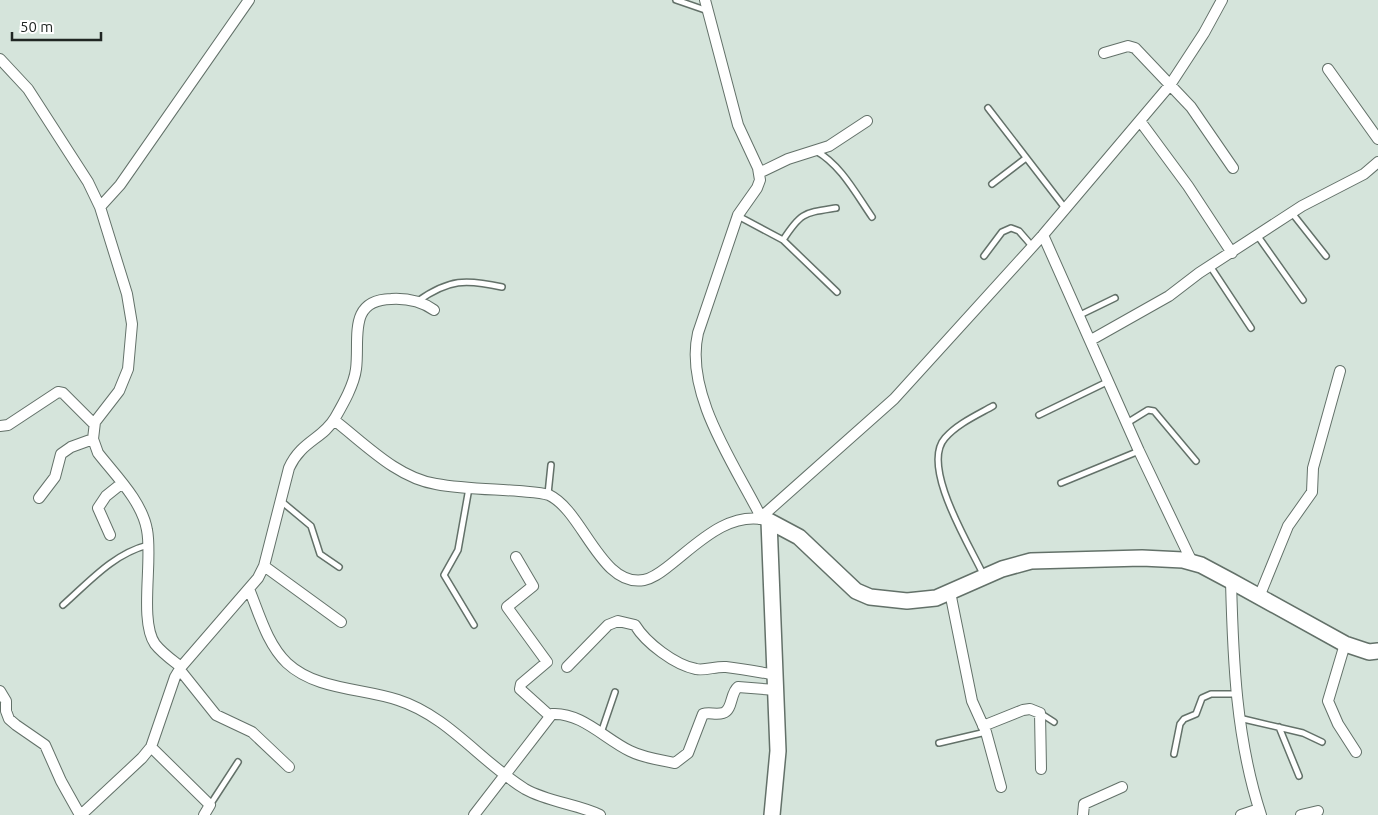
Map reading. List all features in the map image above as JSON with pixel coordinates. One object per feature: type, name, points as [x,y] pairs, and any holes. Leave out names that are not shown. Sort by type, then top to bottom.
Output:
[{"type":"street","points":[[99,204],[120,185],[249,0]]},
{"type":"street","points":[[705,0],[738,125],[759,173],[757,188],[738,215],[698,333],[696,346],[701,392],[707,412],[763,519],[776,683],[778,751],[772,815]]},
{"type":"street","points":[[763,519],[873,420],[1066,209],[1170,85],[1204,33],[1222,0]]},
{"type":"street","points":[[1104,53],[1122,47],[1135,48],[1191,108],[1233,168]]},
{"type":"street","points":[[0,59],[28,88],[88,182],[99,204],[127,294],[132,324],[128,370],[124,382],[94,424],[93,439],[98,453],[142,515],[147,529],[149,545],[149,631],[161,651],[180,668],[216,714],[252,732],[289,767]]},
{"type":"street","points":[[1328,69],[1378,139]]},
{"type":"street","points":[[759,173],[839,141],[867,121]]},
{"type":"street","points":[[1140,121],[1188,186],[1232,253]]},
{"type":"street","points":[[1091,340],[1169,296],[1210,266],[1315,198],[1364,174],[1378,162]]},
{"type":"street","points":[[1043,235],[1139,451],[1192,562]]},
{"type":"street","points":[[0,691],[6,701],[9,719],[16,726],[45,745],[60,780],[81,815],[142,758],[150,747],[180,668],[249,589],[264,566],[295,454],[334,420],[354,380],[357,327],[364,309],[372,302],[382,299],[401,298],[423,302],[434,310]]},
{"type":"street","points":[[1259,598],[1288,526],[1312,492],[1313,468],[1340,371]]},
{"type":"street","points":[[0,426],[8,425],[58,392],[63,393],[94,424]]},
{"type":"street","points":[[334,420],[406,473],[431,483],[548,495],[566,509],[609,566],[630,580],[644,580],[658,574],[719,528],[737,521],[763,519],[799,537],[856,591],[870,597],[907,601],[936,598],[985,577],[1031,561],[1142,558],[1192,562],[1231,581],[1345,644],[1369,652],[1378,651]]},
{"type":"street","points":[[39,498],[55,476],[61,454],[71,447],[93,439]]},
{"type":"street","points":[[110,535],[98,508],[106,496],[121,484]]},
{"type":"street","points":[[516,557],[533,586],[530,591],[507,607],[547,662],[521,684],[520,689],[550,716]]},
{"type":"street","points":[[264,566],[341,622]]},
{"type":"street","points":[[1231,581],[1238,718],[1260,812],[1241,815]]},
{"type":"street","points":[[249,589],[277,652],[288,664],[328,684],[407,703],[442,724],[527,790],[595,814]]},
{"type":"street","points":[[950,592],[972,701],[984,729],[1000,787]]},
{"type":"street","points":[[567,667],[608,624],[618,621],[635,625],[642,638],[652,646],[697,670],[724,667],[776,683]]},
{"type":"street","points":[[1345,644],[1328,701],[1338,724],[1356,752]]},
{"type":"street","points":[[474,815],[550,716],[560,714],[574,718],[630,751],[650,759],[675,763],[688,753],[703,714],[720,714],[727,711],[734,690],[738,687],[776,683]]},
{"type":"street","points":[[984,729],[1023,710],[1030,709],[1040,713],[1041,769]]},
{"type":"street","points":[[150,747],[210,805],[204,815]]},
{"type":"street","points":[[1084,815],[1084,804],[1122,787]]},
{"type":"street","points":[[1302,815],[1318,811]]},
{"type":"lane","points":[[676,0],[708,12]]},
{"type":"lane","points":[[988,108],[1066,209]]},
{"type":"lane","points":[[815,150],[840,172],[872,217]]},
{"type":"lane","points":[[992,184],[1026,158]]},
{"type":"lane","points":[[783,240],[794,222],[803,214],[836,208]]},
{"type":"lane","points":[[1292,213],[1326,256]]},
{"type":"lane","points":[[738,215],[783,240],[837,292]]},
{"type":"lane","points":[[984,256],[1007,229],[1019,232],[1032,247]]},
{"type":"lane","points":[[1257,236],[1303,300]]},
{"type":"lane","points":[[1210,266],[1251,328]]},
{"type":"lane","points":[[418,301],[433,290],[450,283],[477,281],[502,287]]},
{"type":"lane","points":[[1080,315],[1115,298]]},
{"type":"lane","points":[[1039,415],[1109,381]]},
{"type":"lane","points":[[985,577],[944,492],[938,456],[939,447],[944,438],[961,424],[993,406]]},
{"type":"lane","points":[[1127,423],[1148,410],[1154,411],[1196,461]]},
{"type":"lane","points":[[1061,483],[1139,451]]},
{"type":"lane","points":[[548,495],[551,465]]},
{"type":"lane","points":[[469,487],[458,550],[444,575],[474,625]]},
{"type":"lane","points":[[281,501],[311,526],[320,554],[339,567]]},
{"type":"lane","points":[[63,605],[111,562],[130,550],[149,545]]},
{"type":"lane","points":[[601,734],[615,692]]},
{"type":"lane","points":[[1174,754],[1180,724],[1184,719],[1196,714],[1202,698],[1211,694],[1236,694]]},
{"type":"lane","points":[[1040,713],[1054,722]]},
{"type":"lane","points":[[1238,718],[1313,736],[1322,742]]},
{"type":"lane","points":[[1279,727],[1299,776]]},
{"type":"lane","points":[[939,743],[984,729]]},
{"type":"lane","points":[[210,805],[238,762]]}]
